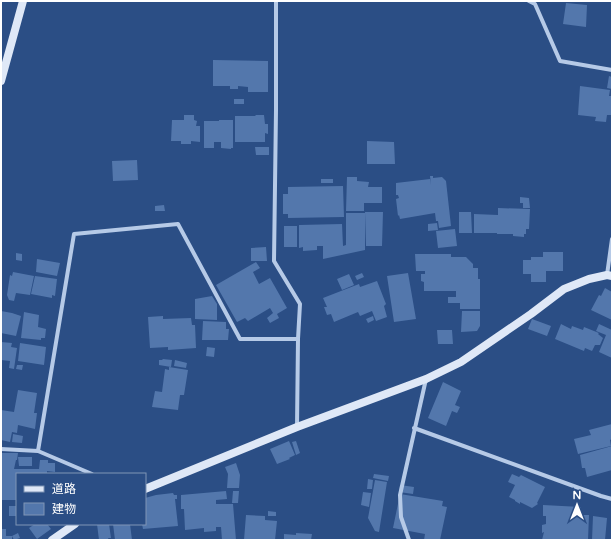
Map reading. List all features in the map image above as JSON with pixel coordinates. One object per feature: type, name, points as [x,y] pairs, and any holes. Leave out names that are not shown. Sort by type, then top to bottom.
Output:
[{"type":"street","points":[[1,81],[23,1]]},
{"type":"street","points":[[276,1],[274,261],[300,304],[296,426]]},
{"type":"street","points":[[529,1],[535,4],[560,61],[612,70]]},
{"type":"street","points":[[38,451],[74,234],[178,224],[240,339],[298,339]]},
{"type":"street","points":[[146,489],[296,426],[426,379],[461,362],[564,290],[589,279],[609,276],[612,239]]},
{"type":"street","points":[[409,540],[401,517],[400,495],[426,379]]},
{"type":"street","points":[[414,428],[601,496],[612,498]]},
{"type":"street","points":[[1,449],[38,451],[90,473]]},
{"type":"street","points":[[52,540],[74,525]]},
{"type":"building","points":[[566,3],[587,5],[586,27],[563,24]]},
{"type":"building","points":[[213,60],[268,61],[268,92],[248,92],[248,87],[238,86],[238,89],[230,89],[230,86],[213,86]]},
{"type":"building","points":[[609,76],[612,77],[612,89],[607,88]]},
{"type":"building","points":[[580,86],[610,90],[609,96],[612,96],[612,115],[607,115],[606,122],[595,121],[596,117],[578,115]]},
{"type":"building","points":[[234,99],[244,99],[244,104],[234,104]]},
{"type":"building","points":[[184,115],[194,115],[194,120],[197,121],[196,126],[200,126],[200,142],[191,141],[191,144],[181,144],[181,141],[171,141],[172,120],[184,120]]},
{"type":"building","points":[[264,115],[265,124],[268,124],[268,134],[265,133],[265,142],[235,142],[235,116]]},
{"type":"building","points":[[233,120],[233,148],[221,148],[221,142],[214,142],[214,148],[204,148],[204,121]]},
{"type":"building","points":[[367,141],[394,142],[395,164],[367,164]]},
{"type":"building","points":[[255,147],[269,147],[269,155],[256,155]]},
{"type":"building","points":[[137,160],[138,180],[113,181],[112,161]]},
{"type":"building","points":[[430,176],[433,176],[433,178],[442,177],[446,181],[451,226],[439,228],[435,213],[400,219],[399,215],[398,216],[396,199],[399,198],[398,195],[396,195],[396,183],[430,179],[431,185]]},
{"type":"building","points":[[347,177],[357,177],[357,181],[369,182],[368,187],[382,187],[382,203],[364,203],[364,211],[346,211]]},
{"type":"building","points":[[321,179],[333,179],[333,183],[321,183]]},
{"type":"building","points":[[343,186],[344,217],[288,218],[288,214],[283,214],[283,194],[288,194],[288,187]]},
{"type":"building","points":[[520,197],[529,198],[530,208],[523,208],[523,203],[520,203]]},
{"type":"building","points":[[164,205],[165,211],[155,211],[155,206]]},
{"type":"building","points":[[498,208],[530,209],[529,229],[526,229],[526,234],[524,234],[524,237],[513,236],[513,234],[474,233],[474,214],[498,215]]},
{"type":"building","points":[[365,212],[383,212],[382,246],[366,246]]},
{"type":"building","points":[[459,212],[471,212],[472,233],[459,233]]},
{"type":"building","points":[[346,213],[365,213],[365,250],[323,259],[323,246],[317,246],[317,250],[303,251],[303,247],[299,248],[299,225],[342,224],[343,246],[346,245]]},
{"type":"building","points":[[437,223],[438,230],[428,231],[428,224]]},
{"type":"building","points":[[284,226],[297,226],[297,247],[284,247]]},
{"type":"building","points":[[455,229],[457,246],[438,248],[436,231]]},
{"type":"building","points":[[266,247],[267,261],[251,261],[251,248]]},
{"type":"building","points":[[543,252],[563,252],[563,271],[546,271],[546,282],[531,282],[531,274],[523,274],[523,260],[531,260],[531,257],[543,257]]},
{"type":"building","points":[[16,253],[22,254],[22,261],[16,260]]},
{"type":"building","points":[[415,254],[451,254],[451,257],[466,257],[473,264],[473,268],[478,268],[478,279],[480,279],[480,309],[460,309],[460,303],[448,303],[448,297],[456,297],[456,291],[424,291],[424,282],[421,281],[421,274],[425,274],[425,271],[416,271]]},
{"type":"building","points":[[37,259],[60,263],[57,276],[36,272]]},
{"type":"building","points":[[256,262],[260,268],[253,272],[259,284],[270,278],[287,308],[277,314],[279,318],[270,323],[267,318],[273,313],[270,308],[248,321],[245,318],[237,322],[216,285]]},
{"type":"building","points":[[13,272],[34,276],[30,295],[16,293],[14,301],[9,300],[7,295],[10,275],[12,276]]},
{"type":"building","points":[[362,273],[364,277],[357,280],[355,276]]},
{"type":"building","points":[[408,273],[416,319],[394,322],[387,276]]},
{"type":"building","points":[[349,274],[354,285],[342,290],[337,279]]},
{"type":"building","points":[[35,276],[57,279],[55,296],[52,295],[52,298],[31,294]]},
{"type":"building","points":[[377,281],[386,304],[384,306],[387,317],[376,321],[372,311],[360,316],[358,312],[334,322],[331,314],[327,315],[324,307],[327,307],[323,298],[359,284],[360,287]]},
{"type":"building","points":[[605,288],[612,292],[612,320],[591,310],[599,295],[601,296]]},
{"type":"building","points":[[212,296],[217,304],[217,320],[195,319],[195,299]]},
{"type":"building","points":[[1,311],[21,316],[16,336],[1,333]]},
{"type":"building","points":[[462,311],[480,311],[480,326],[477,331],[461,332]]},
{"type":"building","points":[[24,312],[39,315],[38,327],[46,329],[45,338],[41,338],[41,340],[21,338]]},
{"type":"building","points":[[163,316],[163,319],[191,318],[192,325],[195,325],[196,348],[168,350],[168,347],[150,348],[148,317]]},
{"type":"building","points":[[373,316],[374,320],[368,323],[366,319]]},
{"type":"building","points":[[532,319],[551,326],[547,336],[528,329]]},
{"type":"building","points":[[203,321],[226,322],[226,329],[229,329],[228,340],[202,340]]},
{"type":"building","points":[[561,324],[571,329],[572,326],[583,330],[584,327],[599,333],[598,334],[603,338],[600,345],[595,345],[592,351],[585,348],[584,351],[555,339]]},
{"type":"building","points":[[599,324],[612,330],[612,358],[599,352],[606,335],[596,331]]},
{"type":"building","points":[[437,330],[452,330],[453,344],[438,344]]},
{"type":"building","points":[[1,342],[12,343],[11,347],[17,348],[14,369],[9,368],[10,361],[1,360]]},
{"type":"building","points":[[20,343],[46,347],[44,365],[18,361]]},
{"type":"building","points":[[207,347],[215,348],[214,357],[206,356]]},
{"type":"building","points":[[159,360],[172,360],[171,367],[159,365]]},
{"type":"building","points":[[175,360],[187,363],[186,368],[174,366]]},
{"type":"building","points":[[17,365],[23,365],[22,370],[16,369]]},
{"type":"building","points":[[169,367],[188,370],[184,395],[180,395],[178,410],[152,407],[155,391],[162,392],[165,369],[169,370]]},
{"type":"building","points":[[443,382],[461,391],[455,405],[460,407],[457,413],[452,411],[446,426],[428,418]]},
{"type":"building","points":[[18,390],[37,393],[34,413],[37,413],[35,429],[18,425],[17,433],[12,432],[10,442],[1,440],[1,410],[14,412]]},
{"type":"building","points":[[612,424],[612,439],[610,440],[611,446],[578,454],[574,439],[591,435],[589,430]]},
{"type":"building","points":[[13,434],[23,436],[22,443],[12,442]]},
{"type":"building","points":[[289,441],[295,455],[289,458],[290,459],[277,464],[270,449]]},
{"type":"building","points":[[296,441],[300,453],[296,455],[292,442]]},
{"type":"building","points":[[612,446],[612,470],[587,477],[585,468],[582,468],[580,455]]},
{"type":"building","points":[[2,453],[18,453],[14,469],[39,469],[40,460],[48,460],[48,463],[55,463],[55,472],[47,471],[47,473],[16,473],[16,500],[1,500]]},
{"type":"building","points":[[18,457],[32,457],[32,466],[19,466]]},
{"type":"building","points":[[236,463],[240,475],[239,488],[227,488],[228,474],[225,467]]},
{"type":"building","points":[[374,474],[389,476],[388,481],[373,478]]},
{"type":"building","points":[[512,474],[519,477],[521,475],[545,487],[537,503],[538,504],[532,508],[520,502],[520,504],[509,497],[515,485],[508,482]]},
{"type":"building","points":[[368,479],[373,480],[372,489],[367,489]]},
{"type":"building","points":[[375,480],[387,482],[379,532],[375,531],[368,518]]},
{"type":"building","points":[[400,485],[414,487],[413,494],[399,492]]},
{"type":"building","points":[[226,491],[227,499],[216,500],[216,504],[233,504],[236,540],[222,540],[221,527],[216,527],[216,531],[204,532],[204,528],[185,530],[184,509],[181,509],[181,495]]},
{"type":"building","points":[[233,491],[239,491],[238,503],[232,503]]},
{"type":"building","points":[[363,492],[371,493],[369,507],[361,505]]},
{"type":"building","points":[[173,493],[174,495],[177,495],[177,499],[175,499],[178,526],[143,529],[142,525],[146,525],[146,498]]},
{"type":"building","points":[[400,494],[443,501],[442,506],[447,507],[440,540],[424,540],[425,534],[393,528]]},
{"type":"building","points":[[543,505],[581,507],[581,515],[576,514],[576,517],[583,518],[583,515],[589,515],[588,540],[542,540],[544,532],[542,533],[542,525],[546,524],[546,516],[543,516]]},
{"type":"building","points":[[9,506],[16,506],[16,516],[9,516]]},
{"type":"building","points":[[268,511],[276,512],[276,516],[268,516]]},
{"type":"building","points":[[246,515],[265,516],[265,520],[277,521],[275,540],[244,540]]},
{"type":"building","points":[[593,516],[607,518],[605,540],[592,540]]},
{"type":"building","points":[[34,525],[48,525],[51,529],[37,539],[29,528]]},
{"type":"building","points":[[97,525],[109,525],[111,538],[108,538],[109,540],[99,540]]},
{"type":"building","points":[[113,525],[130,525],[132,540],[115,540]]},
{"type":"building","points":[[1,529],[6,529],[6,536],[12,536],[12,540],[1,540]]},
{"type":"building","points":[[18,533],[20,538],[14,540],[12,536]]},
{"type":"building","points":[[296,533],[312,534],[311,540],[284,540],[284,534],[296,535]]}]
